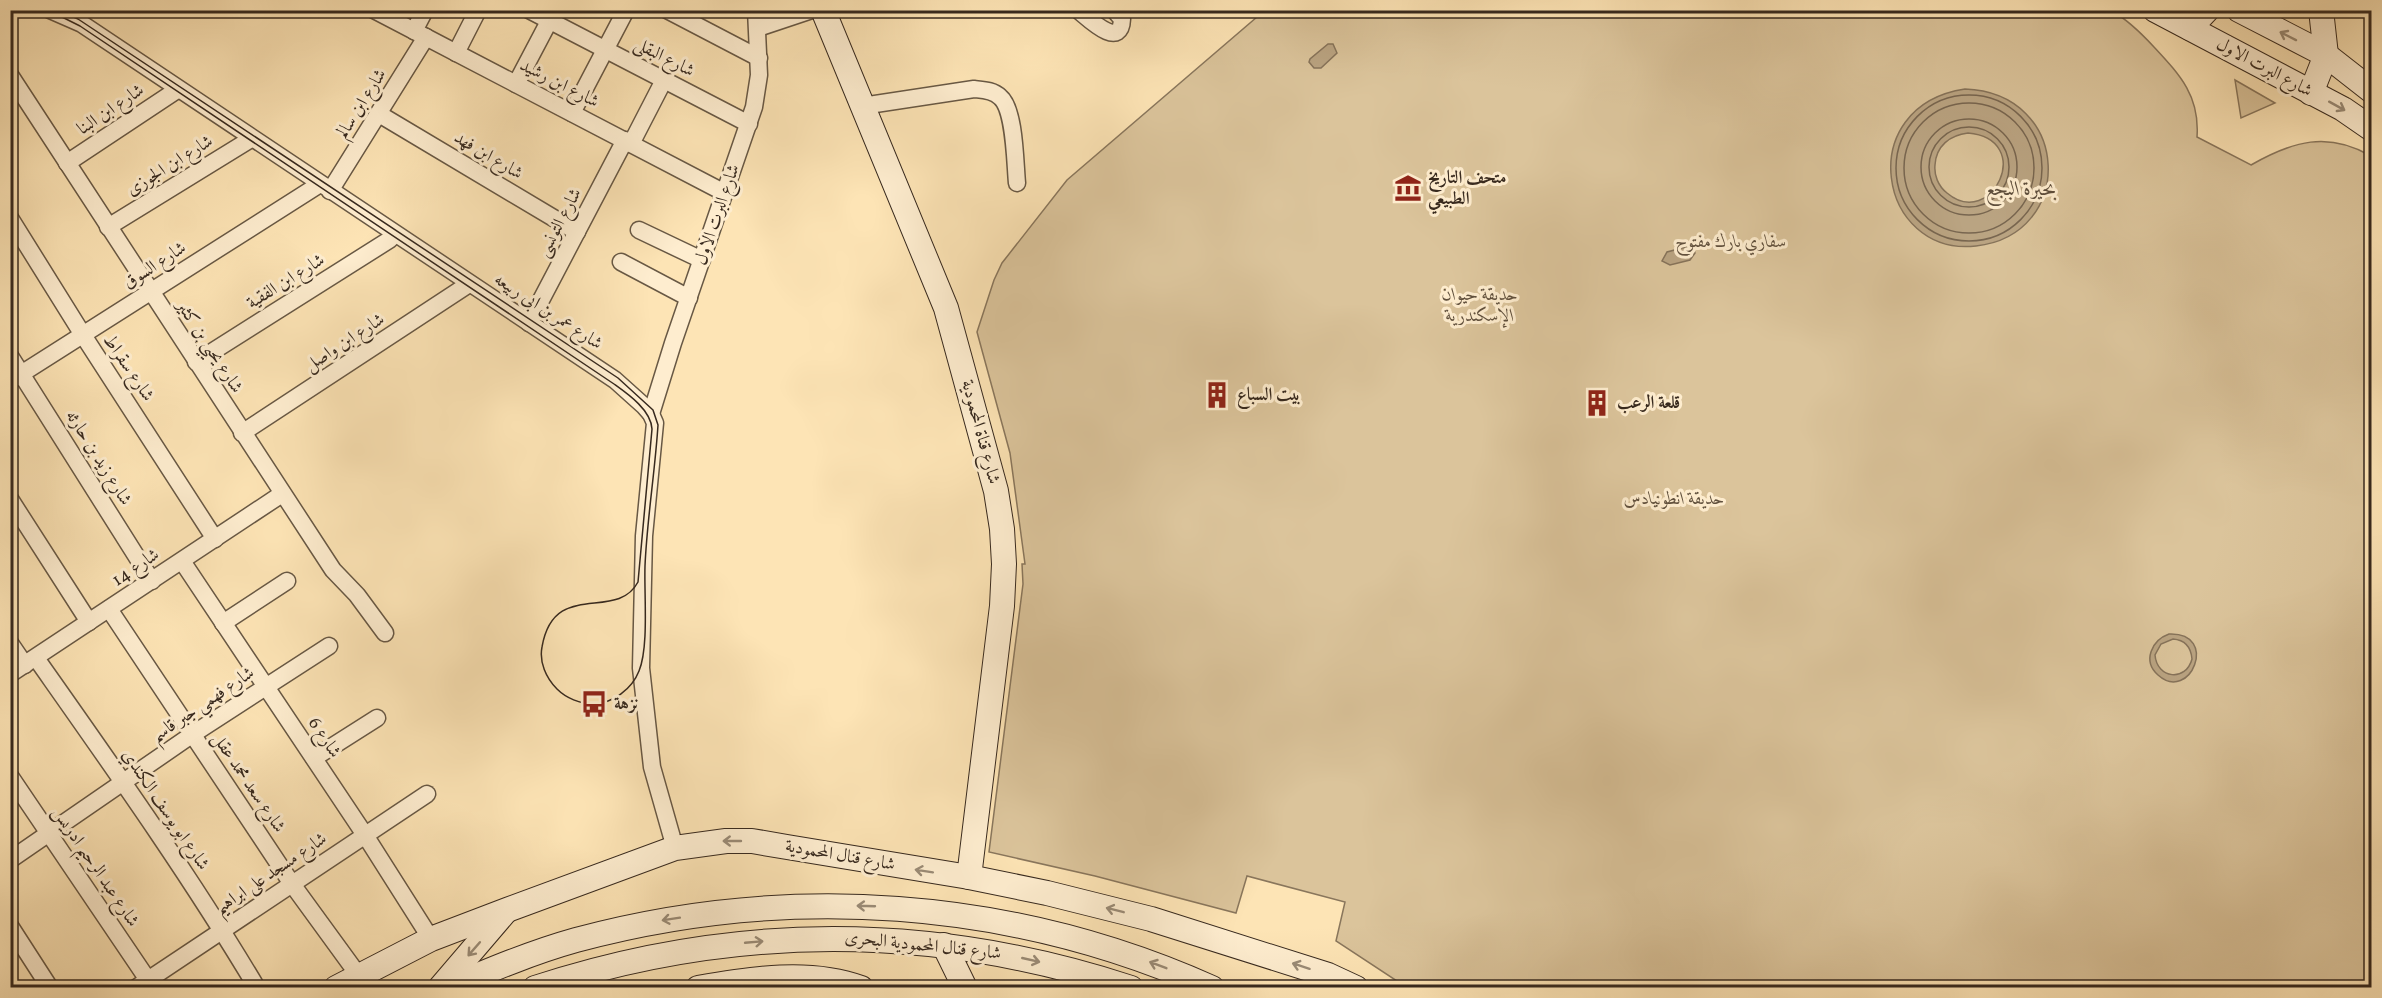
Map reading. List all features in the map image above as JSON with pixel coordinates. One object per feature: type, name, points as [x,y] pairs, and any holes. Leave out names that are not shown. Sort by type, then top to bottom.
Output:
[{"type":"main road","name":"شارع قناة المحمودية","points":[[823,10],[946,308],[996,491],[1002,529],[1004,564],[1002,606],[969,877]]},
{"type":"main road","name":"شارع البرت الاول","points":[[2155,10],[2343,109],[2372,129]]},
{"type":"main road","points":[[2190,28],[2207,10]]},
{"type":"main road","points":[[2239,10],[2326,55],[2372,91]]},
{"type":"main road","points":[[2311,93],[2326,55],[2322,10]]},
{"type":"main road","name":"شارع قنال المحمودية","points":[[336,987],[431,939],[675,848],[700,843],[752,842],[969,877],[1047,893],[1151,919],[1331,981],[1356,987]]},
{"type":"main road","name":"شارع قنال المحمودية البحرى","points":[[448,987],[504,964],[574,941],[650,923],[749,909],[838,905],[927,910],[1015,924],[1101,946],[1212,987]]},
{"type":"main road","points":[[440,987],[507,910]]},
{"type":"main road","name":"شارع قنال المحمودية البحرى","points":[[535,987],[593,970],[673,952],[757,941],[842,938],[885,939],[944,945],[1013,956],[1131,987]]},
{"type":"main road","points":[[944,945],[965,987]]},
{"type":"main road","points":[[573,987],[593,970]]},
{"type":"main road","points":[[698,987],[828,979],[861,987]]},
{"type":"street","name":"شارع عمر بن ابى ربيعه","points":[[50,10],[82,24],[177,90],[615,380],[651,414]]},
{"type":"street","name":"شارع ابن رشيد","points":[[374,10],[725,193]]},
{"type":"street","name":"شارع ابن سالم","points":[[325,188],[379,114],[420,34],[425,10]]},
{"type":"street","points":[[456,53],[478,10]]},
{"type":"street","name":"شارع البقلى","points":[[529,10],[552,16],[605,50],[749,124]]},
{"type":"street","points":[[572,113],[626,10]]},
{"type":"street","points":[[667,10],[759,58]]},
{"type":"street","name":"شارع البرت الاول","points":[[651,414],[749,124],[757,91],[759,58],[756,10]]},
{"type":"street","points":[[758,28],[812,10]]},
{"type":"street","points":[[1078,10],[1112,34],[1118,32],[1122,26],[1122,20],[1114,10]]},
{"type":"street","points":[[516,84],[552,16]]},
{"type":"street","name":"شارع يحيي بن كثير","points":[[10,75],[282,494],[333,570],[357,595],[384,633]]},
{"type":"street","name":"شارع التونسى","points":[[529,323],[577,232],[664,80]]},
{"type":"street","points":[[862,106],[974,89],[988,90],[1000,97],[1008,108],[1017,183]]},
{"type":"street","name":"شارع ابن البنا","points":[[67,163],[177,90]]},
{"type":"street","name":"شارع ابن فهد","points":[[379,114],[577,232]]},
{"type":"street","name":"شارع ابن الجوزى","points":[[108,227],[251,138]]},
{"type":"street","name":"شارع السوق","points":[[16,377],[150,292],[325,188]]},
{"type":"street","name":"شارع سقراط","points":[[10,218],[215,539]]},
{"type":"street","points":[[639,230],[702,260]]},
{"type":"street","name":"شارع ابن الفقية","points":[[196,362],[389,240],[395,234]]},
{"type":"street","points":[[621,261],[689,298]]},
{"type":"street","name":"شارع ابن واصل","points":[[242,434],[469,284]]},
{"type":"street","name":"شارع زيد بن حارثه","points":[[10,356],[16,377],[152,581]]},
{"type":"street","points":[[651,414],[655,423],[644,536],[641,668],[652,767],[675,848]]},
{"type":"street","name":"شارع 14","points":[[24,666],[282,494]]},
{"type":"street","points":[[10,499],[89,622]]},
{"type":"street","name":"شارع 6","points":[[182,561],[365,835],[431,939]]},
{"type":"street","points":[[223,623],[287,581]]},
{"type":"street","name":"شارع سعد محمد عقل","points":[[109,609],[292,884],[359,975]]},
{"type":"street","name":"شارع ابو يوسف الكندي","points":[[10,643],[24,666],[124,782],[222,930],[256,987]]},
{"type":"street","name":"شارع فهمي جبر قاسم","points":[[10,860],[192,734],[329,645]]},
{"type":"street","points":[[314,758],[376,718]]},
{"type":"street","name":"شارع عبد الرحيم ادريس","points":[[10,776],[49,834],[142,984]]},
{"type":"street","name":"شارع مسجد على ابراهيم","points":[[142,984],[427,794]]},
{"type":"street","points":[[10,926],[17,951],[50,987]]},
{"type":"green space","name":"حديقة انطونيادس","points":[[1264,11],[2112,11],[2140,32],[2180,77],[2192,98],[2197,137],[2251,165],[2281,150],[2311,142],[2340,143],[2371,156],[2371,987],[1406,987],[1336,941],[1345,902],[1247,876],[1236,913],[1095,876],[989,852],[1023,584],[1022,564],[1025,564],[1010,453],[977,332],[994,280],[1002,263],[1067,180]]},
{"type":"green space","points":[[2235,80],[2275,103],[2241,118]]},
{"type":"water","points":[[1328,44],[1333,44],[1337,53],[1321,68],[1314,68],[1309,62],[1310,59]]},
{"type":"water","name":"بحيرة البجع","points":[[1965,89],[2000,96],[2026,114],[2042,138],[2048,165],[2045,193],[2032,217],[2009,236],[1976,246],[1943,243],[1917,228],[1900,206],[1891,178],[1893,149],[1905,122],[1929,101]],"holes":[[[1968,133],[1988,139],[2000,150],[2003,165],[2000,180],[1991,192],[1979,200],[1964,202],[1947,193],[1939,184],[1935,173],[1936,158],[1941,147],[1950,139],[1961,134]]]},
{"type":"water","points":[[1686,247],[1694,249],[1695,253],[1690,260],[1670,265],[1662,261],[1667,252]]},
{"type":"water","points":[[2169,634],[2184,636],[2193,644],[2196,654],[2195,665],[2180,681],[2170,681],[2158,675],[2151,664],[2151,652],[2163,637]],"holes":[[[2173,639],[2187,645],[2192,659],[2184,671],[2172,675],[2161,669],[2155,655],[2161,644]]]},
{"type":"tram line","points":[[10,13],[20,10]]},
{"type":"tram line","points":[[38,10],[58,15],[80,26],[614,384],[643,409],[648,415],[652,429],[638,582],[628,594],[615,600],[572,607],[559,614],[549,626],[541,653],[544,670],[550,680],[569,698],[594,704],[608,701],[621,694],[636,678],[644,648],[646,548],[658,425],[653,410],[618,378],[78,19],[58,10]]},
{"type":"place","name":"متحف التاريخ الطبيعي","points":[[1408,188]]},
{"type":"place","name":"بيت السباع","points":[[1217,395]]},
{"type":"place","name":"قلعة الرعب","points":[[1597,403]]},
{"type":"place","name":"نزهة","points":[[594,704]]},
{"type":"park label","name":"سفاري بارك مفتوح","points":[[1731,242]]},
{"type":"park label","name":"حديقة حيوان الإسكندرية","points":[[1480,305]]}]
